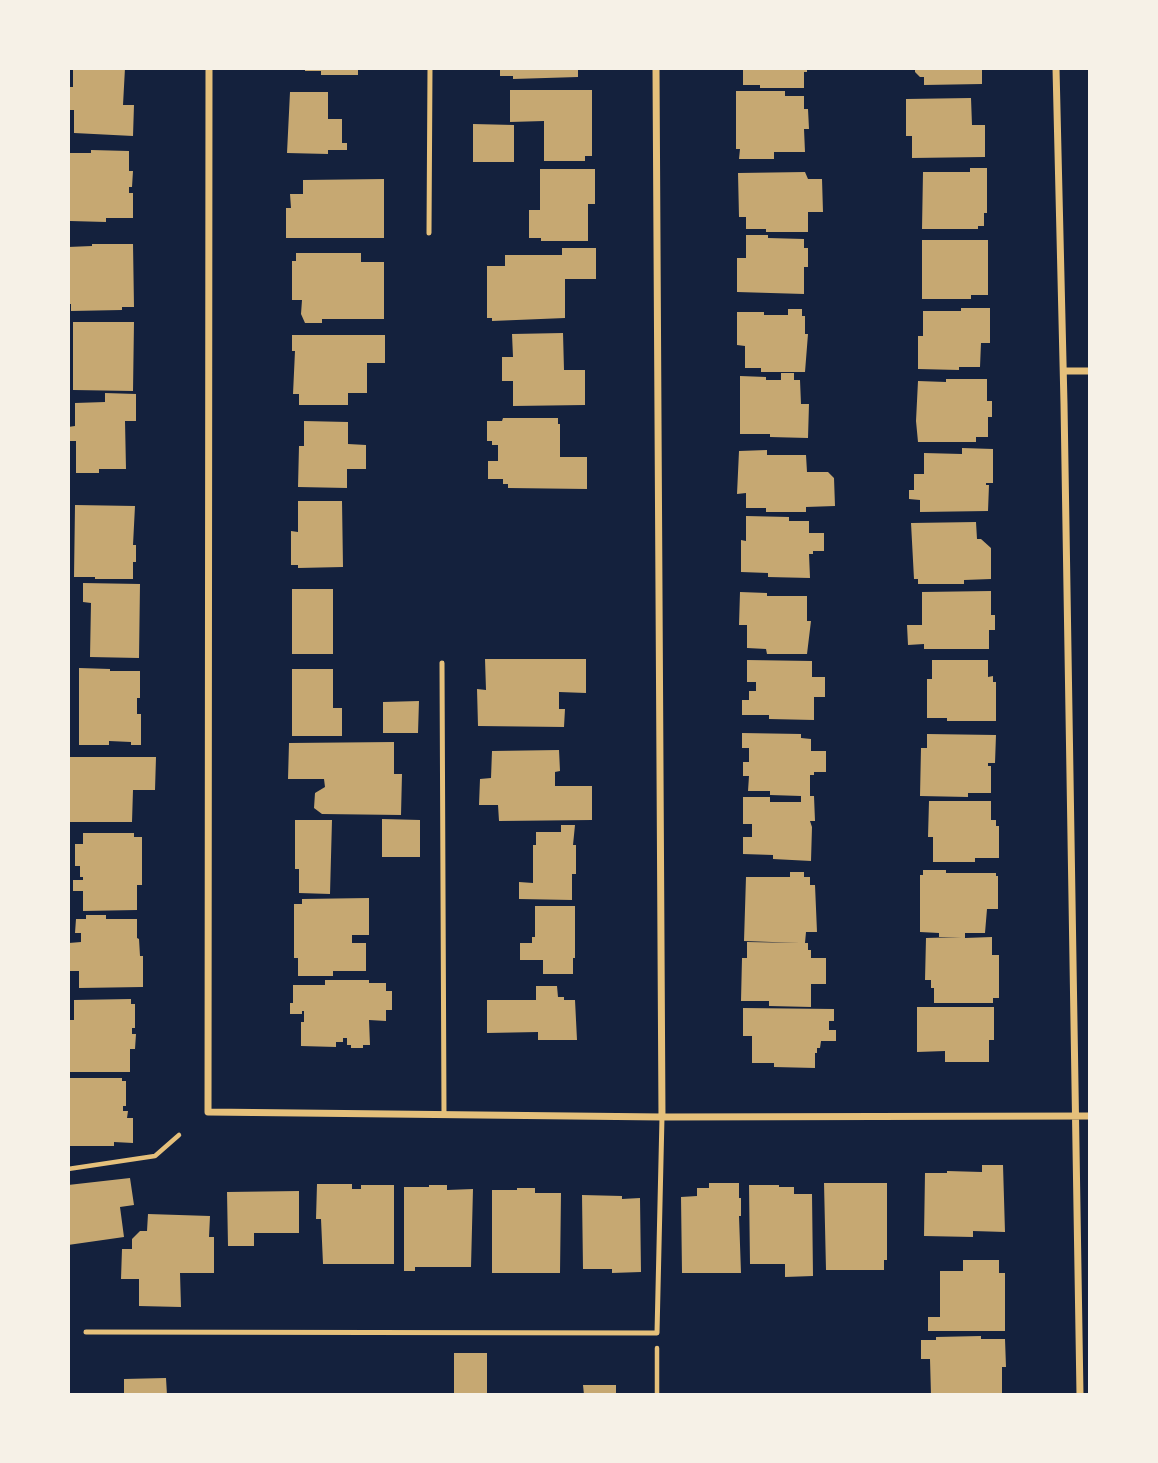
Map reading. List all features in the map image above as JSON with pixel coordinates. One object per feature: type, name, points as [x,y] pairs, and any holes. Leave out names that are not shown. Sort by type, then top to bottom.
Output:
[{"type":"street","points":[[209,68],[208,1112],[662,1117],[1090,1116]]},
{"type":"street","points":[[656,68],[662,1117]]},
{"type":"street","points":[[1056,68],[1080,1395]]},
{"type":"street","points":[[1063,371],[1090,371]]},
{"type":"lane","points":[[429,233],[430,68]]},
{"type":"lane","points":[[442,663],[444,1114]]},
{"type":"lane","points":[[86,1332],[657,1333],[662,1117]]},
{"type":"path","points":[[68,1169],[155,1156],[179,1135]]},
{"type":"path","points":[[657,1333],[657,1395]]},
{"type":"building","points":[[73,68],[125,68],[123,105],[134,105],[133,136],[74,133],[74,110],[68,110],[68,87],[73,87]]},
{"type":"building","points":[[305,68],[358,68],[358,75],[321,75],[321,71],[305,71]]},
{"type":"building","points":[[500,68],[578,68],[578,77],[513,79],[513,76],[500,76]]},
{"type":"building","points":[[743,68],[807,68],[807,72],[804,72],[804,88],[760,88],[760,85],[743,85]]},
{"type":"building","points":[[915,68],[982,68],[982,84],[924,85],[924,77],[915,72]]},
{"type":"building","points":[[510,90],[592,90],[592,156],[585,156],[585,161],[544,161],[544,121],[510,122]]},
{"type":"building","points":[[736,91],[785,91],[785,96],[804,96],[809,129],[804,129],[805,152],[774,152],[774,159],[739,159],[740,149],[736,149]]},
{"type":"building","points":[[290,92],[328,92],[328,119],[342,119],[342,143],[347,143],[347,150],[328,150],[328,154],[287,153]]},
{"type":"building","points":[[971,98],[972,125],[985,125],[985,157],[912,158],[912,136],[906,136],[906,99]]},
{"type":"building","points":[[473,124],[514,125],[514,162],[473,162]]},
{"type":"building","points":[[91,150],[129,151],[129,171],[133,171],[129,193],[133,193],[133,218],[106,218],[106,222],[70,221],[70,153],[91,153]]},
{"type":"building","points":[[970,168],[987,168],[987,213],[984,213],[984,226],[978,226],[978,229],[922,229],[923,172],[970,172]]},
{"type":"building","points":[[540,169],[595,169],[595,204],[588,204],[588,241],[541,241],[541,238],[529,238],[529,210],[540,210]]},
{"type":"building","points":[[805,172],[808,179],[822,179],[823,212],[808,212],[808,232],[746,229],[746,217],[739,217],[738,173]]},
{"type":"building","points":[[384,179],[384,238],[286,238],[286,208],[291,208],[290,194],[303,194],[303,180]]},
{"type":"building","points":[[746,235],[804,239],[804,248],[808,248],[808,267],[804,267],[804,294],[737,292],[737,258],[746,258]]},
{"type":"building","points":[[922,240],[988,240],[988,295],[971,295],[971,299],[922,299]]},
{"type":"building","points":[[133,244],[134,307],[122,307],[122,310],[71,311],[71,304],[68,304],[68,247]]},
{"type":"building","points":[[562,248],[596,248],[596,279],[565,279],[565,318],[492,321],[492,318],[487,318],[487,266],[505,266],[505,255],[562,255]]},
{"type":"building","points":[[296,253],[361,253],[361,262],[384,262],[384,319],[322,319],[322,323],[305,323],[301,314],[302,300],[292,300],[292,261],[296,261]]},
{"type":"building","points":[[961,308],[990,308],[990,343],[981,343],[980,367],[959,367],[959,370],[918,369],[918,336],[923,336],[923,311],[961,311]]},
{"type":"building","points":[[788,309],[802,309],[802,316],[805,316],[805,334],[808,334],[805,372],[761,372],[761,368],[745,368],[745,346],[737,345],[737,312],[788,315]]},
{"type":"building","points":[[73,322],[134,322],[133,391],[73,390]]},
{"type":"building","points":[[563,333],[564,370],[585,370],[585,405],[513,406],[513,381],[502,381],[502,357],[513,357],[512,334]]},
{"type":"building","points":[[292,335],[385,335],[385,363],[367,363],[367,393],[348,393],[348,405],[299,405],[299,394],[293,394],[295,351],[292,351]]},
{"type":"building","points":[[781,373],[794,373],[794,380],[800,380],[801,404],[809,404],[808,438],[740,434],[740,376],[781,380]]},
{"type":"building","points":[[946,379],[987,379],[987,401],[992,401],[992,417],[988,417],[988,437],[976,437],[976,442],[918,442],[918,381],[946,382]]},
{"type":"building","points":[[105,393],[136,394],[136,421],[125,421],[126,469],[99,469],[99,473],[76,473],[76,441],[68,441],[68,427],[75,426],[75,403],[105,402]]},
{"type":"building","points":[[503,418],[558,418],[560,457],[587,457],[587,489],[508,488],[508,484],[503,484],[503,479],[488,479],[488,461],[498,461],[498,445],[487,441],[487,421],[502,421]]},
{"type":"building","points":[[304,421],[348,422],[348,444],[366,445],[366,469],[347,469],[347,488],[298,487],[299,446],[304,446]]},
{"type":"building","points":[[962,448],[993,449],[993,483],[986,483],[989,485],[988,511],[920,512],[920,500],[909,499],[909,490],[914,490],[914,474],[924,474],[924,453],[962,454]]},
{"type":"building","points":[[767,450],[767,455],[806,455],[807,472],[828,472],[834,478],[835,506],[806,507],[806,512],[766,512],[766,508],[746,508],[746,493],[737,494],[739,451]]},
{"type":"building","points":[[298,501],[342,501],[343,567],[298,568],[298,565],[291,565],[291,531],[298,532]]},
{"type":"building","points":[[75,505],[135,506],[133,545],[136,545],[136,562],[133,562],[133,579],[74,577]]},
{"type":"building","points":[[746,516],[789,517],[789,521],[809,521],[809,533],[824,533],[824,551],[813,551],[813,554],[809,554],[810,578],[768,577],[768,573],[741,572],[741,540],[746,541]]},
{"type":"building","points":[[976,522],[977,539],[981,539],[991,548],[991,579],[964,580],[964,584],[918,584],[918,579],[914,579],[911,523]]},
{"type":"building","points":[[83,583],[140,584],[139,658],[90,657],[91,603],[83,602]]},
{"type":"building","points":[[292,589],[333,589],[333,654],[292,654]]},
{"type":"building","points":[[991,591],[991,615],[995,615],[995,630],[989,630],[989,649],[924,649],[924,644],[908,645],[907,625],[922,625],[922,592]]},
{"type":"building","points":[[740,592],[767,593],[767,596],[807,596],[807,621],[811,621],[807,654],[767,654],[766,649],[747,648],[747,625],[739,625]]},
{"type":"building","points":[[485,659],[586,659],[586,693],[559,692],[559,709],[565,709],[564,727],[478,726],[477,689],[486,690]]},
{"type":"building","points":[[747,660],[812,661],[812,677],[825,677],[825,697],[814,697],[814,720],[769,719],[769,715],[742,715],[742,700],[749,700],[749,691],[756,691],[756,682],[747,682]]},
{"type":"building","points":[[932,660],[988,660],[988,677],[993,676],[993,682],[996,682],[996,721],[947,721],[947,718],[927,718],[927,679],[932,679]]},
{"type":"building","points":[[79,668],[140,671],[137,714],[141,714],[141,745],[109,741],[109,745],[79,745]]},
{"type":"building","points":[[292,669],[333,669],[333,708],[342,708],[342,736],[292,736]]},
{"type":"building","points":[[419,701],[418,733],[383,733],[383,702]]},
{"type":"building","points":[[742,733],[801,734],[801,738],[811,739],[811,751],[826,751],[826,772],[814,772],[814,775],[810,775],[810,796],[814,796],[815,821],[810,821],[811,861],[743,854],[743,837],[752,837],[752,824],[743,824],[743,797],[770,797],[770,802],[801,802],[801,796],[748,791],[749,776],[743,776],[743,762],[749,762],[749,748],[742,748]]},
{"type":"building","points":[[927,734],[996,735],[995,763],[988,763],[988,766],[991,766],[991,793],[968,793],[968,797],[920,796],[921,748],[927,748]]},
{"type":"building","points":[[394,742],[394,774],[402,774],[401,815],[322,814],[314,808],[315,793],[325,787],[324,779],[288,779],[289,743]]},
{"type":"building","points":[[559,750],[560,771],[555,772],[555,786],[592,786],[592,820],[499,821],[498,805],[479,805],[480,779],[491,778],[492,751]]},
{"type":"building","points":[[70,757],[156,757],[155,790],[133,790],[132,822],[70,822]]},
{"type":"building","points":[[929,801],[991,801],[991,820],[996,820],[996,826],[999,826],[999,858],[975,858],[975,862],[933,862],[933,837],[928,837]]},
{"type":"building","points":[[382,819],[420,820],[420,857],[382,857]]},
{"type":"building","points":[[295,820],[332,820],[330,894],[299,893],[299,869],[295,869]]},
{"type":"building","points":[[561,825],[575,825],[573,845],[576,845],[576,874],[572,874],[572,900],[519,899],[519,882],[533,883],[533,845],[536,845],[536,832],[561,832]]},
{"type":"building","points":[[83,833],[134,833],[134,837],[142,837],[142,885],[137,885],[137,910],[83,911],[83,891],[73,891],[73,880],[83,880],[83,877],[80,877],[80,866],[75,866],[75,844],[83,844]]},
{"type":"building","points":[[923,870],[996,873],[998,876],[998,909],[987,909],[985,933],[965,933],[965,938],[992,937],[992,955],[999,955],[999,998],[993,998],[993,1003],[934,1003],[931,980],[925,980],[926,938],[962,937],[939,937],[939,933],[920,932],[920,875],[923,875]]},
{"type":"building","points":[[790,872],[804,872],[804,877],[810,877],[810,885],[815,885],[817,932],[806,932],[805,943],[808,943],[808,950],[811,950],[811,958],[826,958],[826,984],[811,984],[811,1007],[769,1006],[769,1001],[741,1001],[742,958],[747,958],[747,942],[800,943],[744,941],[746,877],[790,877]]},
{"type":"building","points":[[369,898],[369,935],[352,935],[352,943],[366,943],[366,971],[333,971],[333,976],[298,976],[298,958],[294,958],[294,904],[302,904],[302,899]]},
{"type":"building","points":[[535,906],[575,906],[573,974],[543,974],[543,960],[520,960],[520,943],[532,943],[532,937],[535,937]]},
{"type":"building","points":[[86,915],[106,915],[106,919],[137,919],[137,938],[140,956],[143,956],[143,987],[79,988],[79,971],[69,971],[69,943],[81,942],[81,933],[75,933],[76,919],[86,919]]},
{"type":"building","points":[[325,980],[369,980],[369,983],[386,983],[386,991],[392,991],[392,1010],[386,1010],[386,1021],[369,1020],[370,1045],[351,1048],[351,1045],[347,1045],[347,1038],[343,1038],[343,1042],[336,1042],[336,1047],[301,1046],[304,1011],[302,1014],[290,1014],[293,985],[325,985]]},
{"type":"building","points":[[536,986],[557,986],[558,997],[575,1000],[577,1040],[538,1040],[538,1032],[487,1033],[487,1000],[536,1000]]},
{"type":"building","points":[[131,999],[131,1004],[135,1004],[135,1028],[132,1028],[132,1034],[136,1034],[135,1049],[130,1049],[130,1072],[68,1072],[68,1020],[74,1020],[74,1000]]},
{"type":"building","points":[[917,1007],[994,1007],[994,1040],[989,1040],[989,1062],[945,1062],[945,1051],[917,1052]]},
{"type":"building","points":[[743,1008],[834,1009],[834,1021],[829,1021],[829,1030],[836,1030],[836,1041],[821,1041],[820,1048],[817,1048],[815,1053],[815,1068],[774,1067],[774,1063],[752,1063],[752,1036],[743,1036]]},
{"type":"building","points":[[69,1078],[122,1078],[122,1081],[126,1081],[126,1106],[123,1106],[123,1111],[128,1111],[127,1118],[133,1118],[133,1143],[114,1142],[114,1146],[68,1146]]},
{"type":"building","points":[[982,1165],[1003,1165],[1005,1232],[973,1231],[973,1237],[924,1236],[925,1173],[982,1172]]},
{"type":"building","points":[[130,1178],[134,1205],[120,1207],[124,1237],[68,1245],[68,1185]]},
{"type":"building","points":[[709,1183],[739,1183],[741,1273],[682,1273],[681,1197],[697,1196],[697,1188],[709,1188]]},
{"type":"building","points":[[824,1183],[887,1183],[887,1260],[884,1260],[884,1270],[826,1270]]},
{"type":"building","points":[[317,1184],[352,1184],[352,1189],[361,1189],[361,1185],[394,1185],[394,1264],[323,1264],[321,1219],[316,1219]]},
{"type":"building","points":[[447,1185],[447,1190],[473,1189],[471,1267],[415,1267],[415,1271],[404,1271],[404,1187]]},
{"type":"building","points":[[749,1185],[794,1187],[794,1194],[812,1194],[813,1276],[785,1277],[785,1264],[750,1264]]},
{"type":"building","points":[[535,1188],[535,1193],[561,1193],[560,1273],[492,1273],[492,1190]]},
{"type":"building","points":[[299,1191],[299,1233],[254,1233],[254,1246],[228,1246],[227,1192]]},
{"type":"building","points":[[582,1195],[640,1198],[641,1272],[612,1273],[612,1269],[583,1269]]},
{"type":"building","points":[[148,1214],[210,1216],[209,1237],[214,1237],[214,1273],[180,1273],[181,1307],[139,1306],[139,1279],[121,1279],[122,1249],[132,1249],[132,1239],[140,1231],[147,1231]]},
{"type":"building","points":[[963,1260],[999,1260],[999,1273],[1005,1273],[1005,1331],[928,1331],[928,1317],[940,1317],[940,1271],[963,1271]]},
{"type":"building","points":[[981,1336],[981,1339],[1005,1339],[1006,1367],[1002,1367],[1002,1395],[931,1395],[930,1359],[921,1359],[921,1340]]},
{"type":"building","points":[[454,1353],[487,1353],[487,1395],[454,1395]]},
{"type":"building","points":[[166,1378],[167,1395],[124,1395],[124,1379]]},
{"type":"building","points":[[583,1385],[616,1385],[616,1395],[584,1395]]}]
